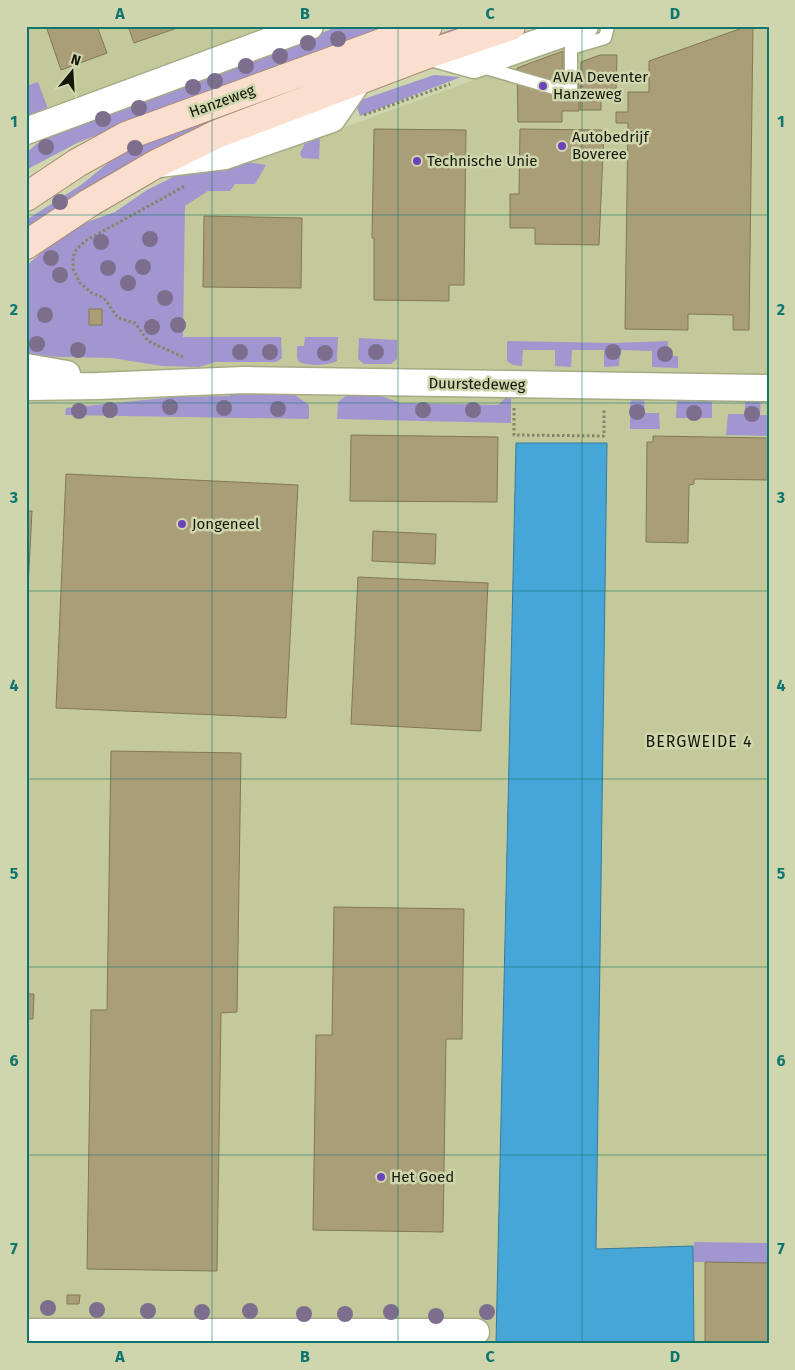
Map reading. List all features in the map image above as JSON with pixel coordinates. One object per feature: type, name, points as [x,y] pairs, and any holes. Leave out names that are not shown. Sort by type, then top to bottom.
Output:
[{"type":"main road","name":"Hanzeweg","points":[[26,197],[77,163],[126,136],[430,40],[511,26]]},
{"type":"main road","name":"Hanzeweg","points":[[26,244],[89,203],[156,164],[217,134],[359,80],[430,40]]},
{"type":"street","points":[[28,131],[310,26]]},
{"type":"street","points":[[430,40],[474,65],[585,26]]},
{"type":"street","points":[[332,119],[359,80]]},
{"type":"street","name":"Hanzeweg","points":[[156,164],[225,156],[332,119]]},
{"type":"street","name":"Duurstedeweg","points":[[26,367],[80,375],[185,370],[244,380],[769,388]]},
{"type":"street","name":"Duurstedeweg","points":[[26,386],[98,386],[185,370]]},
{"type":"street","points":[[26,1332],[476,1332]]},
{"type":"lane","points":[[474,65],[571,93],[571,48],[605,38],[608,26]]},
{"type":"path","points":[[332,119],[353,120],[468,77],[474,65]]},
{"type":"path","points":[[185,370],[171,351],[148,342],[135,323],[118,318],[104,298],[92,293],[80,283],[73,269],[76,250],[85,241],[189,184]]},
{"type":"path","points":[[513,385],[514,435],[604,436],[604,386]]},
{"type":"shaded area","points":[[26,26],[279,26],[26,117]]},
{"type":"shaded area","points":[[340,26],[394,26],[124,124],[77,143],[26,170],[26,153],[51,132]]},
{"type":"shaded area","points":[[461,26],[481,26],[26,237],[26,220],[81,185],[119,154],[131,147]]},
{"type":"shaded area","points":[[622,26],[769,26],[769,1344],[694,1344],[692,1246],[596,1249],[607,444],[516,443],[496,1344],[26,1344],[26,266],[82,224],[115,212],[147,190],[189,169],[227,170]]},
{"type":"shaded area","points":[[434,75],[461,77],[360,116],[355,102]]},
{"type":"shaded area","points":[[38,82],[48,109],[26,117],[26,86]]},
{"type":"shaded area","points":[[320,136],[319,159],[302,158],[300,154],[306,141]]},
{"type":"shaded area","points":[[247,162],[266,165],[255,184],[235,184],[230,191],[208,191],[185,206],[183,337],[281,337],[282,358],[276,362],[215,362],[199,367],[162,366],[112,358],[26,356],[26,266],[58,238],[82,224],[115,212],[147,190],[189,169],[227,170]]},
{"type":"shaded area","points":[[305,337],[338,337],[337,361],[318,365],[299,362],[297,346],[304,346]]},
{"type":"shaded area","points":[[359,338],[397,340],[397,359],[391,364],[364,364],[358,359]]},
{"type":"shaded area","points":[[507,341],[614,343],[668,341],[668,356],[678,356],[678,368],[652,367],[652,351],[620,350],[619,366],[604,367],[604,350],[572,350],[571,367],[555,366],[555,350],[523,350],[522,366],[513,365],[507,361]]},
{"type":"shaded area","points":[[231,392],[291,392],[309,405],[309,419],[65,415],[66,408],[174,397],[230,396]]},
{"type":"shaded area","points":[[348,394],[378,395],[401,403],[498,405],[507,396],[511,396],[511,423],[337,419],[338,402]]},
{"type":"shaded area","points":[[634,397],[644,398],[645,413],[659,413],[660,429],[630,429],[630,402]]},
{"type":"shaded area","points":[[677,397],[712,398],[712,418],[676,418]]},
{"type":"shaded area","points":[[745,397],[761,397],[760,415],[769,415],[769,436],[726,435],[728,414],[745,414]]},
{"type":"shaded area","points":[[694,1242],[769,1243],[769,1263],[693,1262]]},
{"type":"water","points":[[516,443],[607,443],[596,1249],[693,1246],[694,1344],[496,1344]]},
{"type":"building","points":[[46,26],[97,26],[107,53],[61,70]]},
{"type":"building","points":[[128,26],[180,26],[180,27],[134,43]]},
{"type":"building","points":[[748,26],[753,26],[749,330],[733,330],[733,315],[688,314],[688,330],[625,329],[628,123],[616,123],[616,112],[628,112],[628,92],[649,92],[649,61]]},
{"type":"building","points":[[563,51],[563,79],[579,79],[579,111],[562,111],[562,122],[518,122],[517,68]]},
{"type":"building","points":[[600,55],[617,55],[616,91],[601,90],[601,110],[580,110],[581,62]]},
{"type":"building","points":[[374,129],[466,130],[464,285],[449,285],[449,301],[374,300],[374,238],[372,238]]},
{"type":"building","points":[[520,129],[604,130],[599,245],[535,244],[535,228],[510,228],[510,194],[519,194]]},
{"type":"building","points":[[204,216],[302,218],[301,288],[203,287]]},
{"type":"building","points":[[89,309],[102,309],[102,325],[89,325]]},
{"type":"building","points":[[351,435],[498,437],[497,502],[350,501]]},
{"type":"building","points":[[653,436],[769,438],[769,480],[694,479],[694,484],[689,485],[688,543],[646,542],[647,442],[653,442]]},
{"type":"building","points":[[66,474],[298,485],[286,718],[56,708]]},
{"type":"building","points":[[26,511],[32,511],[26,626]]},
{"type":"building","points":[[373,531],[436,534],[435,564],[372,561]]},
{"type":"building","points":[[358,577],[488,583],[481,731],[351,724]]},
{"type":"building","points":[[111,751],[241,753],[237,1012],[221,1013],[217,1271],[87,1269],[91,1010],[107,1010]]},
{"type":"building","points":[[334,907],[464,909],[462,1039],[446,1039],[443,1232],[313,1230],[316,1035],[332,1035]]},
{"type":"building","points":[[26,994],[34,994],[33,1019],[26,1019]]},
{"type":"building","points":[[705,1262],[769,1263],[769,1344],[705,1344]]},
{"type":"building","points":[[67,1295],[80,1295],[79,1304],[67,1304]]},
{"type":"place","name":"AVIA Deventer Hanzeweg","points":[[543,86]]},
{"type":"place","name":"Autobedrijf Boveree","points":[[562,146]]},
{"type":"place","name":"Technische Unie","points":[[417,161]]},
{"type":"place","name":"Jongeneel","points":[[182,524]]},
{"type":"place","name":"Het Goed","points":[[381,1177]]},
{"type":"district","name":"BERGWEIDE 4","points":[[699,741]]}]
